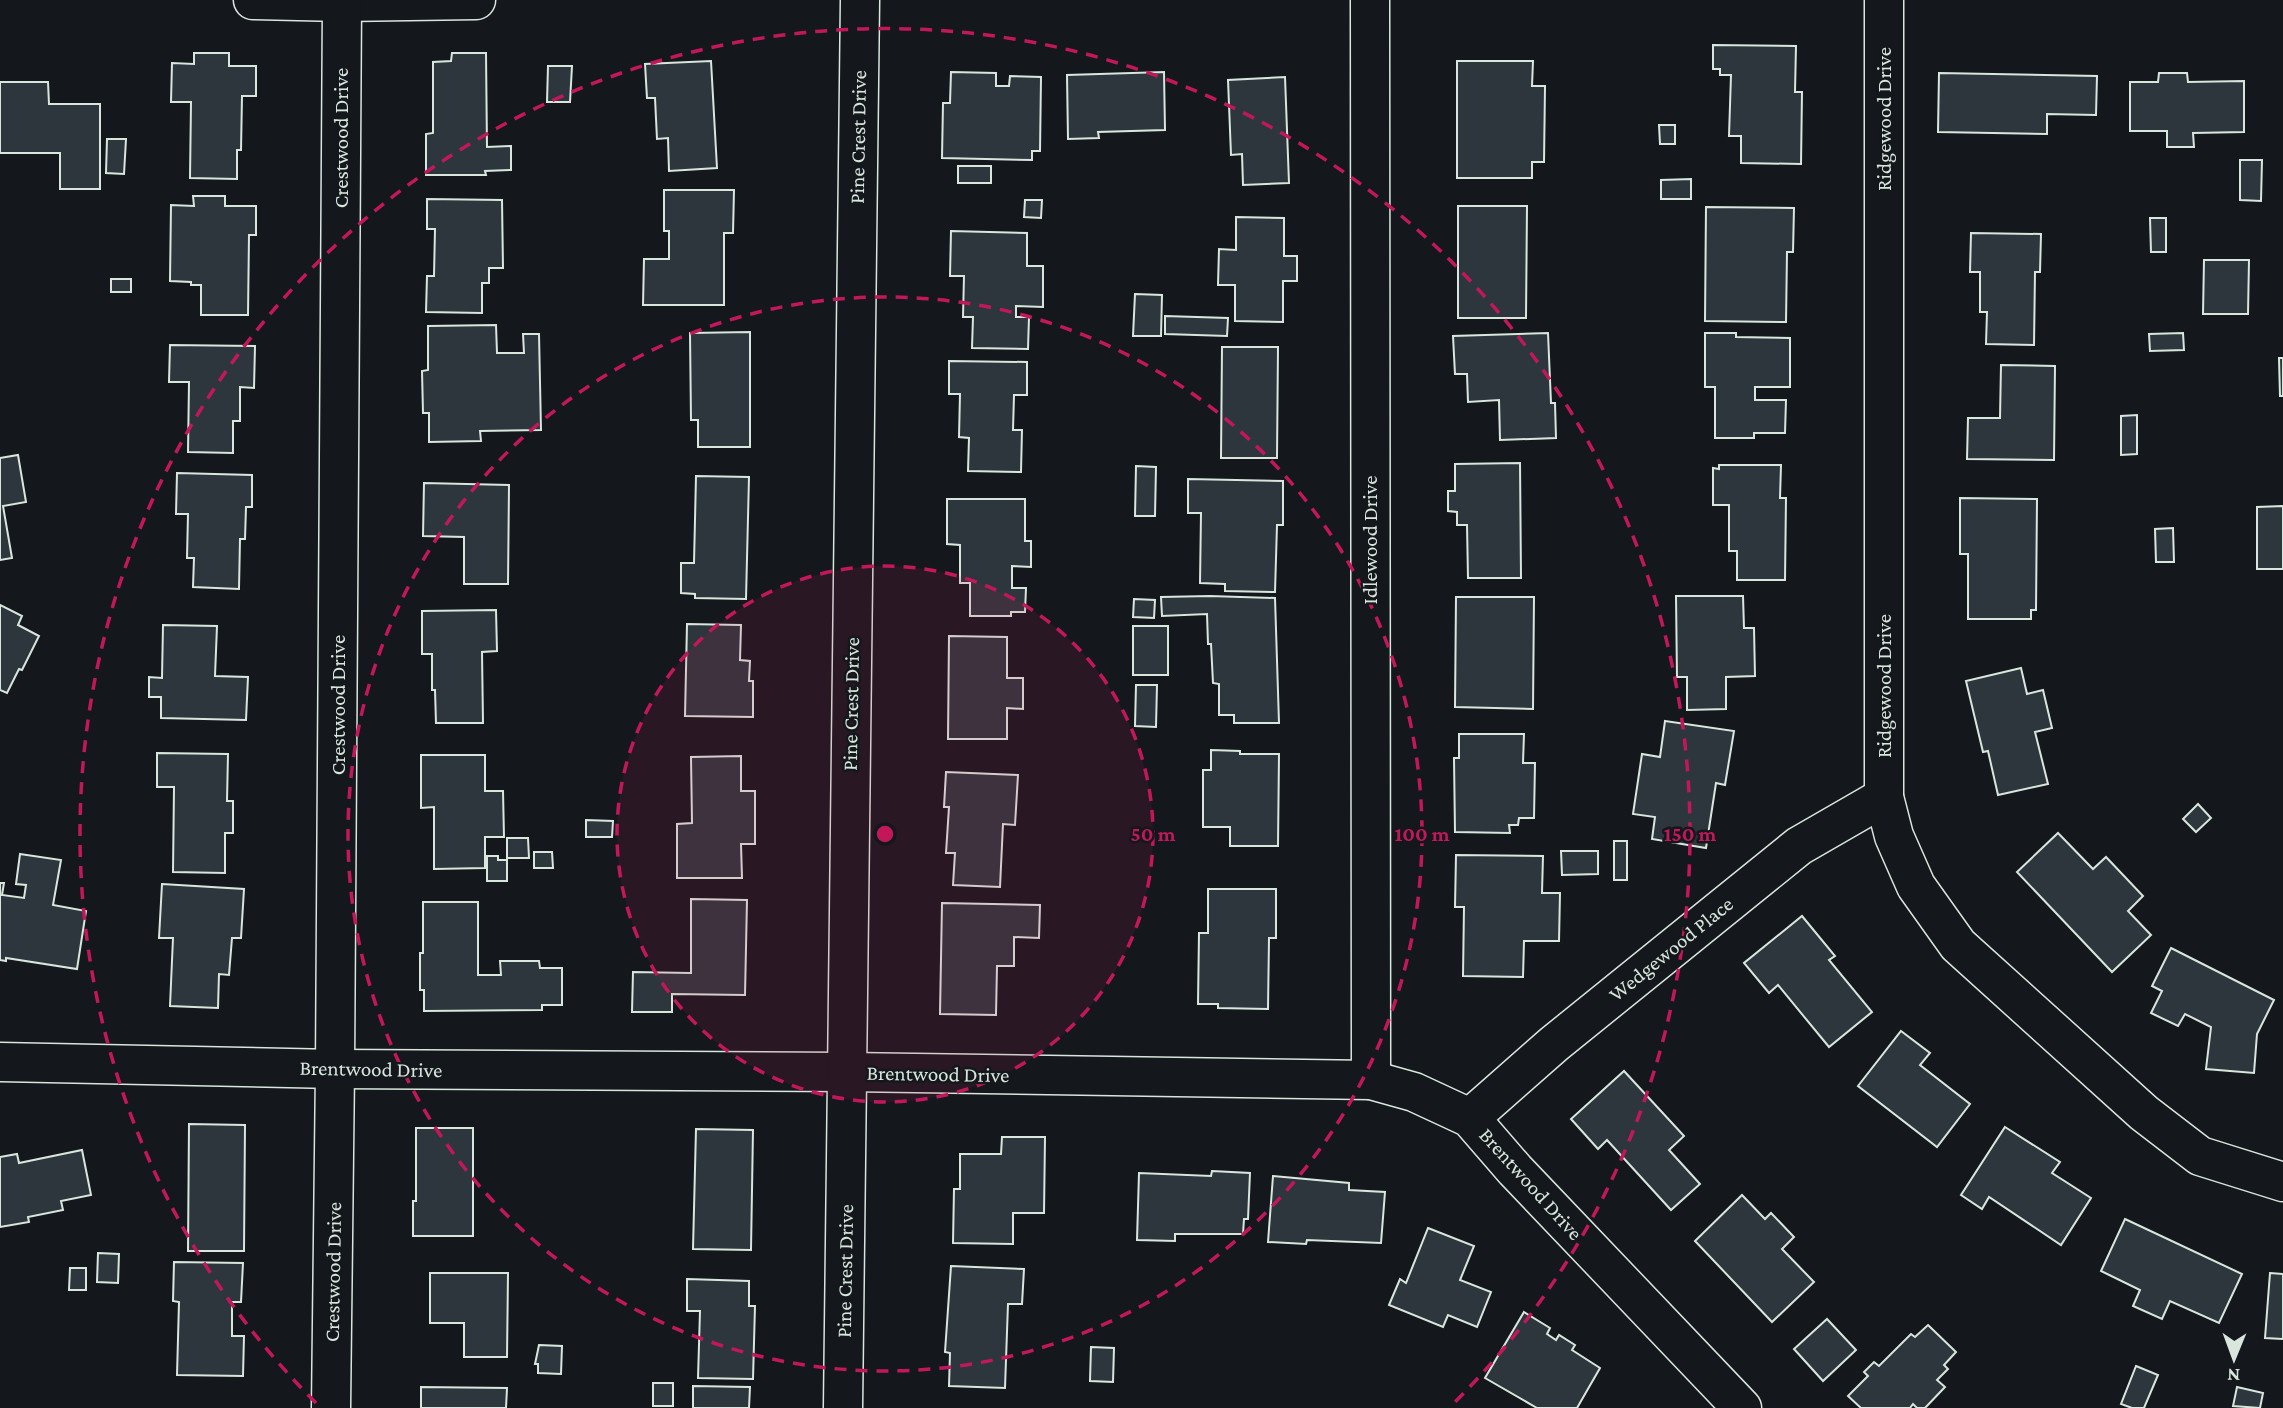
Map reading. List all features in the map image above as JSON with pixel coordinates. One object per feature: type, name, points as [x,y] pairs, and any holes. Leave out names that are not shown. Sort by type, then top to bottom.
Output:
[{"type":"street","points":[[253,0],[476,0]]},
{"type":"street","name":"Pine Crest Drive","points":[[843,1408],[860,0]]},
{"type":"street","name":"Idlewood Drive","points":[[1370,0],[1371,1080]]},
{"type":"street","name":"Ridgewood Drive","points":[[1884,0],[1884,797],[1894,836],[1916,886],[1958,945],[2144,1113],[2200,1156],[2283,1182]]},
{"type":"street","name":"Crestwood Drive","points":[[331,1408],[342,2]]},
{"type":"street","name":"Wedgewood Place","points":[[1470,1118],[1554,1044],[1800,846],[1884,797]]},
{"type":"street","name":"Brentwood Drive","points":[[0,1062],[335,1069],[847,1072],[1371,1080],[1414,1092],[1470,1118],[1515,1170],[1742,1408]]},
{"type":"building","points":[[1713,45],[1796,46],[1795,92],[1802,92],[1801,164],[1741,163],[1741,136],[1729,136],[1731,75],[1720,75],[1720,69],[1713,69]]},
{"type":"building","points":[[194,53],[229,53],[229,66],[256,66],[256,96],[242,96],[241,150],[237,150],[237,179],[190,178],[191,102],[171,102],[172,63],[194,64]]},
{"type":"building","points":[[452,53],[486,53],[487,147],[511,146],[511,170],[485,171],[486,175],[426,175],[426,134],[433,133],[433,62],[451,61]]},
{"type":"building","points":[[711,61],[717,168],[669,171],[668,138],[657,139],[655,98],[647,98],[645,64]]},
{"type":"building","points":[[1457,61],[1533,61],[1532,86],[1545,86],[1544,162],[1532,162],[1532,178],[1457,178]]},
{"type":"building","points":[[548,66],[572,66],[570,102],[547,102]]},
{"type":"building","points":[[951,72],[996,73],[996,86],[1009,86],[1010,76],[1041,77],[1040,151],[1032,151],[1032,160],[942,158],[943,103],[950,103]]},
{"type":"building","points":[[1164,72],[1165,130],[1098,132],[1099,138],[1068,139],[1067,75]]},
{"type":"building","points":[[1939,73],[2097,76],[2096,115],[2047,114],[2047,134],[1938,132]]},
{"type":"building","points":[[2159,73],[2187,73],[2188,82],[2244,81],[2244,132],[2193,133],[2194,147],[2167,147],[2167,131],[2130,131],[2130,82],[2158,82]]},
{"type":"building","points":[[1285,77],[1289,183],[1243,185],[1242,154],[1231,155],[1228,80]]},
{"type":"building","points":[[0,82],[48,82],[49,104],[100,104],[100,189],[60,189],[60,153],[0,153]]},
{"type":"building","points":[[1659,125],[1675,125],[1675,144],[1660,144]]},
{"type":"building","points":[[107,139],[126,139],[124,174],[106,173]]},
{"type":"building","points":[[2240,160],[2262,160],[2261,201],[2240,200]]},
{"type":"building","points":[[958,166],[991,166],[991,183],[958,183]]},
{"type":"building","points":[[1691,179],[1691,199],[1661,199],[1661,180]]},
{"type":"building","points":[[664,190],[734,190],[733,233],[724,233],[724,305],[643,305],[644,259],[669,259],[669,231],[664,231]]},
{"type":"building","points":[[193,196],[225,196],[225,206],[256,206],[256,235],[249,235],[248,315],[201,315],[201,285],[170,281],[171,205],[194,206]]},
{"type":"building","points":[[427,199],[502,200],[503,268],[489,268],[489,283],[482,283],[482,313],[426,312],[427,276],[434,276],[435,229],[427,229]]},
{"type":"building","points":[[1025,200],[1042,200],[1041,218],[1024,217]]},
{"type":"building","points":[[1458,206],[1527,206],[1526,318],[1458,318]]},
{"type":"building","points":[[1706,207],[1794,208],[1793,252],[1787,252],[1786,322],[1705,321]]},
{"type":"building","points":[[1236,217],[1284,218],[1284,256],[1297,256],[1297,281],[1283,281],[1283,322],[1235,321],[1235,285],[1218,285],[1219,249],[1236,250]]},
{"type":"building","points":[[2150,218],[2166,218],[2166,252],[2151,252]]},
{"type":"building","points":[[951,231],[1027,233],[1027,266],[1043,266],[1043,307],[1016,306],[1016,317],[1029,317],[1028,349],[972,348],[973,317],[963,317],[964,276],[950,276]]},
{"type":"building","points":[[1971,233],[2041,234],[2040,272],[2035,272],[2034,345],[1986,344],[1987,312],[1980,312],[1980,272],[1970,272]]},
{"type":"building","points":[[2204,260],[2249,260],[2248,314],[2203,314]]},
{"type":"building","points":[[111,279],[131,279],[131,292],[111,292]]},
{"type":"building","points":[[1135,294],[1162,295],[1161,336],[1133,336]]},
{"type":"building","points":[[1165,316],[1228,318],[1227,336],[1165,334]]},
{"type":"building","points":[[496,325],[497,353],[524,353],[523,334],[539,334],[541,430],[480,431],[481,441],[429,442],[429,413],[423,413],[422,371],[428,370],[428,326]]},
{"type":"building","points":[[750,332],[750,447],[698,447],[698,420],[691,420],[690,333]]},
{"type":"building","points":[[1548,333],[1551,403],[1555,403],[1556,438],[1500,440],[1499,400],[1468,402],[1467,374],[1455,374],[1453,336]]},
{"type":"building","points":[[1705,333],[1736,333],[1736,337],[1790,338],[1790,387],[1755,387],[1755,400],[1786,400],[1785,433],[1754,433],[1754,438],[1715,438],[1715,387],[1705,387]]},
{"type":"building","points":[[2183,333],[2184,350],[2150,351],[2149,334]]},
{"type":"building","points":[[170,345],[255,346],[254,388],[240,387],[240,421],[233,421],[233,453],[188,452],[189,382],[169,382]]},
{"type":"building","points":[[1222,347],[1278,347],[1277,458],[1221,458]]},
{"type":"building","points":[[2279,358],[2283,358],[2283,396],[2280,396]]},
{"type":"building","points":[[949,361],[1027,362],[1027,395],[1014,395],[1013,430],[1022,430],[1021,472],[968,471],[969,438],[959,437],[960,394],[949,394]]},
{"type":"building","points":[[2001,365],[2055,366],[2054,460],[1967,459],[1968,418],[2000,418]]},
{"type":"building","points":[[2137,415],[2137,454],[2121,455],[2121,416]]},
{"type":"building","points":[[18,455],[26,502],[3,506],[12,558],[0,560],[0,458]]},
{"type":"building","points":[[1520,463],[1521,578],[1468,578],[1467,525],[1457,525],[1457,512],[1448,511],[1448,491],[1455,491],[1455,464]]},
{"type":"building","points":[[1719,465],[1781,465],[1780,498],[1786,498],[1785,580],[1737,580],[1737,551],[1729,551],[1729,505],[1713,505],[1713,468],[1719,469]]},
{"type":"building","points":[[1136,466],[1156,467],[1155,516],[1135,516]]},
{"type":"building","points":[[177,473],[252,475],[252,507],[246,507],[245,539],[240,539],[239,589],[193,587],[194,558],[187,558],[188,514],[176,514]]},
{"type":"building","points":[[696,476],[749,477],[746,599],[695,598],[695,594],[681,593],[681,563],[694,563]]},
{"type":"building","points":[[1188,479],[1283,481],[1283,525],[1277,525],[1275,592],[1225,591],[1225,584],[1200,583],[1201,513],[1188,513]]},
{"type":"building","points":[[424,483],[509,485],[508,584],[464,584],[464,537],[423,536]]},
{"type":"building","points":[[1960,498],[2037,499],[2036,610],[2031,610],[2031,619],[1968,619],[1968,554],[1960,554]]},
{"type":"building","points":[[947,499],[1025,499],[1025,541],[1031,541],[1031,567],[1012,566],[1012,588],[1026,588],[1025,612],[1011,612],[1011,616],[970,616],[970,583],[960,583],[960,545],[947,544]]},
{"type":"building","points":[[2283,506],[2283,569],[2257,569],[2257,507]]},
{"type":"building","points":[[2173,528],[2174,562],[2156,562],[2155,529]]},
{"type":"building","points":[[1676,596],[1743,596],[1744,628],[1754,628],[1755,676],[1726,677],[1726,709],[1687,710],[1687,677],[1677,677]]},
{"type":"building","points":[[1161,597],[1275,598],[1279,723],[1234,723],[1234,715],[1219,715],[1219,684],[1213,683],[1207,614],[1162,616]]},
{"type":"building","points":[[1456,597],[1534,597],[1533,709],[1455,707]]},
{"type":"building","points":[[1134,599],[1155,600],[1154,618],[1133,617]]},
{"type":"building","points":[[0,605],[22,616],[18,625],[39,636],[7,693],[0,690]]},
{"type":"building","points":[[496,610],[497,651],[482,652],[483,723],[436,723],[432,654],[422,654],[422,611]]},
{"type":"building","points":[[687,624],[741,625],[740,660],[750,661],[753,717],[685,716]]},
{"type":"building","points":[[163,625],[217,626],[215,676],[248,677],[246,720],[161,718],[161,697],[149,697],[149,677],[162,678]]},
{"type":"building","points":[[1133,626],[1168,626],[1168,675],[1133,675]]},
{"type":"building","points":[[949,636],[1007,637],[1007,678],[1023,678],[1023,709],[1007,708],[1007,739],[948,739]]},
{"type":"building","points":[[2021,668],[2027,694],[2043,690],[2052,728],[2035,732],[2048,784],[1998,795],[1988,751],[1983,752],[1966,681]]},
{"type":"building","points":[[1136,685],[1157,685],[1156,727],[1135,726]]},
{"type":"building","points":[[1665,721],[1734,731],[1725,785],[1716,783],[1706,848],[1652,839],[1655,817],[1633,814],[1642,754],[1660,757]]},
{"type":"building","points":[[1459,734],[1524,734],[1523,763],[1535,763],[1534,818],[1519,818],[1518,825],[1509,825],[1510,833],[1455,832],[1454,758],[1459,758]]},
{"type":"building","points":[[1211,750],[1240,751],[1240,754],[1279,754],[1278,846],[1230,846],[1230,827],[1203,827],[1203,770],[1211,770]]},
{"type":"building","points":[[157,753],[228,754],[227,801],[233,801],[233,833],[225,833],[225,873],[173,872],[174,787],[157,787]]},
{"type":"building","points":[[421,755],[485,755],[485,791],[503,791],[504,837],[485,837],[485,868],[434,869],[434,807],[421,808]]},
{"type":"building","points":[[741,756],[741,791],[755,791],[755,844],[741,844],[742,878],[677,878],[677,824],[692,823],[691,757]]},
{"type":"building","points":[[946,772],[1018,775],[1015,825],[1003,824],[1000,887],[953,885],[955,853],[946,853],[949,807],[944,807]]},
{"type":"building","points":[[2198,804],[2211,818],[2196,832],[2183,819]]},
{"type":"building","points":[[586,820],[613,821],[612,837],[586,837]]},
{"type":"building","points":[[2058,833],[2093,869],[2106,857],[2143,896],[2128,911],[2151,935],[2112,972],[2017,872]]},
{"type":"building","points":[[507,838],[528,838],[529,858],[507,858]]},
{"type":"building","points":[[1614,841],[1627,841],[1627,880],[1614,880]]},
{"type":"building","points":[[1561,851],[1598,851],[1598,874],[1562,875]]},
{"type":"building","points":[[534,852],[552,852],[553,868],[534,868]]},
{"type":"building","points":[[20,854],[61,860],[53,905],[86,911],[77,969],[6,958],[6,961],[0,960],[0,883],[4,883],[2,895],[24,898],[26,885],[16,884]]},
{"type":"building","points":[[1456,855],[1543,856],[1542,893],[1560,893],[1559,941],[1524,941],[1523,977],[1463,976],[1464,907],[1455,907]]},
{"type":"building","points":[[487,856],[498,856],[498,860],[507,860],[507,881],[487,881]]},
{"type":"building","points":[[162,884],[244,889],[241,938],[232,938],[229,975],[219,974],[218,1008],[170,1006],[173,938],[159,938]]},
{"type":"building","points":[[1208,889],[1276,889],[1276,938],[1269,938],[1268,1009],[1218,1008],[1218,1004],[1198,1004],[1199,933],[1208,933]]},
{"type":"building","points":[[691,899],[747,900],[745,995],[672,994],[672,1012],[632,1012],[633,972],[691,973]]},
{"type":"building","points":[[423,902],[478,902],[478,975],[501,975],[500,961],[539,961],[540,968],[562,968],[562,1005],[542,1005],[542,1010],[424,1011],[424,990],[420,990]]},
{"type":"building","points":[[942,903],[1040,905],[1039,938],[1014,937],[1014,966],[997,966],[996,1015],[940,1014]]},
{"type":"building","points":[[1802,916],[1835,956],[1829,960],[1872,1012],[1829,1047],[1778,985],[1769,993],[1744,963]]},
{"type":"building","points":[[2171,948],[2274,1000],[2257,1034],[2254,1073],[2206,1069],[2211,1027],[2185,1014],[2178,1026],[2151,1013],[2162,991],[2152,986]]},
{"type":"building","points":[[1901,1031],[1930,1053],[1920,1065],[1970,1104],[1937,1147],[1858,1086]]},
{"type":"building","points":[[1624,1071],[1684,1136],[1669,1150],[1700,1184],[1671,1210],[1607,1140],[1598,1149],[1571,1119]]},
{"type":"building","points":[[189,1124],[245,1125],[244,1251],[188,1251]]},
{"type":"building","points":[[2005,1127],[2060,1162],[2052,1173],[2091,1198],[2061,1245],[1989,1197],[1982,1209],[1961,1195]]},
{"type":"building","points":[[416,1128],[473,1128],[473,1236],[413,1236]]},
{"type":"building","points":[[696,1129],[753,1130],[751,1250],[693,1249]]},
{"type":"building","points":[[1002,1137],[1045,1137],[1044,1213],[1013,1213],[1013,1244],[953,1243],[954,1189],[960,1189],[960,1154],[1001,1154]]},
{"type":"building","points":[[82,1150],[91,1195],[61,1201],[63,1210],[28,1217],[29,1222],[0,1227],[0,1157],[17,1154],[19,1163]]},
{"type":"building","points":[[1212,1171],[1250,1173],[1248,1219],[1244,1219],[1243,1234],[1175,1234],[1175,1241],[1137,1240],[1139,1173],[1211,1176]]},
{"type":"building","points":[[1273,1176],[1349,1183],[1349,1190],[1385,1192],[1381,1243],[1307,1240],[1306,1244],[1268,1242]]},
{"type":"building","points":[[1742,1195],[1765,1219],[1771,1213],[1794,1237],[1782,1249],[1814,1282],[1772,1322],[1695,1241]]},
{"type":"building","points":[[2125,1219],[2242,1274],[2219,1323],[2170,1301],[2162,1319],[2133,1306],[2140,1290],[2101,1271]]},
{"type":"building","points":[[1428,1228],[1474,1246],[1460,1280],[1491,1292],[1477,1327],[1448,1315],[1443,1327],[1389,1305],[1400,1279],[1406,1283]]},
{"type":"building","points":[[98,1253],[119,1254],[118,1283],[97,1282]]},
{"type":"building","points":[[174,1262],[243,1263],[241,1302],[232,1302],[232,1336],[244,1336],[243,1376],[177,1375],[179,1302],[173,1301]]},
{"type":"building","points":[[951,1266],[1024,1269],[1022,1304],[1008,1304],[1005,1388],[949,1386],[950,1353],[945,1352]]},
{"type":"building","points":[[70,1268],[86,1268],[86,1290],[69,1290]]},
{"type":"building","points":[[430,1273],[508,1273],[507,1357],[464,1357],[464,1323],[430,1323]]},
{"type":"building","points":[[2270,1273],[2283,1274],[2283,1339],[2265,1338]]},
{"type":"building","points":[[687,1279],[749,1281],[749,1306],[755,1306],[753,1379],[698,1378],[700,1311],[687,1311]]},
{"type":"building","points":[[1524,1312],[1550,1328],[1547,1334],[1556,1340],[1559,1335],[1575,1345],[1572,1350],[1600,1368],[1577,1408],[1537,1408],[1485,1378]]},
{"type":"building","points":[[1827,1319],[1856,1350],[1823,1381],[1794,1349]]},
{"type":"building","points":[[1928,1325],[1956,1352],[1944,1365],[1948,1369],[1937,1380],[1945,1387],[1925,1408],[1917,1408],[1913,1404],[1910,1408],[1861,1408],[1848,1396],[1868,1376],[1864,1372],[1874,1362],[1879,1366],[1911,1334],[1915,1337]]},
{"type":"building","points":[[539,1345],[562,1346],[561,1374],[538,1373],[538,1364],[535,1364]]},
{"type":"building","points":[[1091,1347],[1114,1348],[1113,1382],[1090,1381]]},
{"type":"building","points":[[2136,1366],[2158,1375],[2144,1408],[2121,1404]]},
{"type":"building","points":[[653,1383],[673,1383],[673,1406],[653,1406]]},
{"type":"building","points":[[693,1386],[750,1387],[749,1408],[693,1408]]},
{"type":"building","points":[[421,1387],[507,1388],[506,1408],[421,1408]]},
{"type":"building","points":[[2237,1387],[2263,1393],[2260,1408],[2233,1406]]}]
